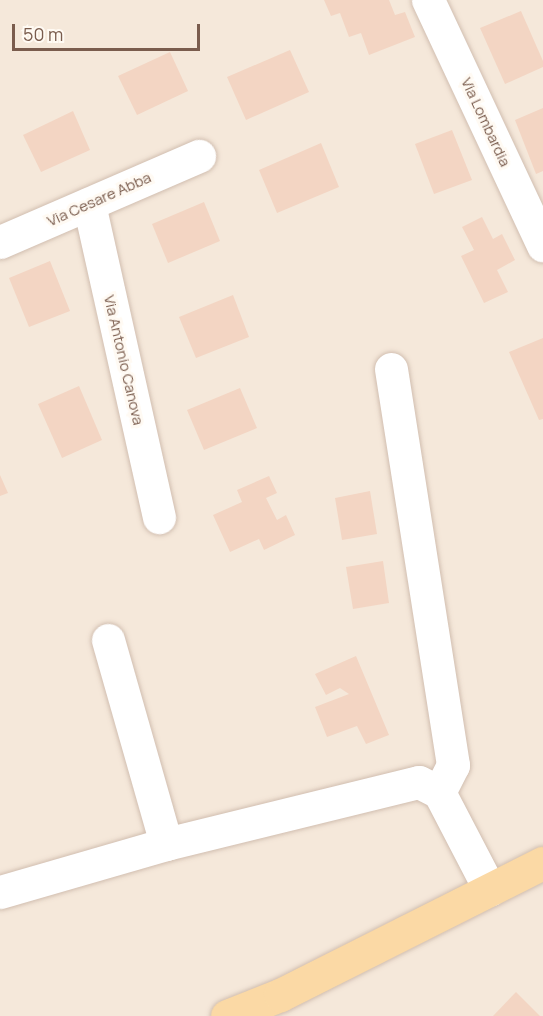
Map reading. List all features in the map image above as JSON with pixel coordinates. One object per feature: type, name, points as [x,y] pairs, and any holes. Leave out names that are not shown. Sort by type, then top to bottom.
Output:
[{"type":"main road","points":[[227,1016],[280,995],[543,863]]},
{"type":"street","name":"Via Lombardia","points":[[429,0],[543,244]]},
{"type":"street","name":"Via Cesare Abba","points":[[0,242],[199,156]]},
{"type":"street","name":"Via Antonio Canova","points":[[88,204],[159,517]]},
{"type":"street","points":[[391,369],[453,765],[439,792]]},
{"type":"street","points":[[108,640],[165,844]]},
{"type":"street","points":[[0,892],[165,844],[419,782],[439,792],[490,890]]},
{"type":"shaded area","points":[[0,0],[543,0],[543,1016],[0,1016]]},
{"type":"building","points":[[324,0],[389,0],[395,15],[405,12],[415,37],[369,55],[361,33],[349,37],[340,13],[331,16]]},
{"type":"building","points":[[521,11],[543,61],[543,67],[505,84],[480,28]]},
{"type":"building","points":[[290,50],[309,92],[246,120],[227,77]]},
{"type":"building","points":[[170,52],[188,91],[137,115],[118,76]]},
{"type":"building","points":[[543,108],[543,171],[536,174],[515,120]]},
{"type":"building","points":[[73,111],[90,150],[41,172],[23,135]]},
{"type":"building","points":[[452,130],[472,180],[434,194],[415,144]]},
{"type":"building","points":[[321,143],[339,187],[277,213],[259,170]]},
{"type":"building","points":[[204,202],[220,241],[168,263],[152,224]]},
{"type":"building","points":[[482,217],[493,239],[502,234],[515,260],[497,270],[508,292],[484,303],[461,256],[474,250],[462,227]]},
{"type":"building","points":[[50,261],[70,311],[29,327],[9,278]]},
{"type":"building","points":[[233,295],[249,337],[196,358],[179,317]]},
{"type":"building","points":[[543,338],[543,419],[539,420],[509,352]]},
{"type":"building","points":[[79,386],[102,440],[62,458],[38,404]]},
{"type":"building","points":[[240,388],[257,428],[204,450],[187,410]]},
{"type":"building","points":[[0,475],[8,493],[0,496]]},
{"type":"building","points":[[269,476],[277,493],[266,498],[277,520],[286,515],[295,535],[264,550],[259,539],[230,552],[213,515],[242,502],[237,490]]},
{"type":"building","points":[[370,491],[377,534],[342,540],[335,498]]},
{"type":"building","points":[[383,561],[389,603],[353,609],[346,567]]},
{"type":"building","points":[[356,656],[389,735],[366,744],[357,726],[327,737],[315,707],[349,694],[340,688],[326,695],[315,674]]},
{"type":"building","points":[[516,992],[540,1016],[493,1016]]}]
